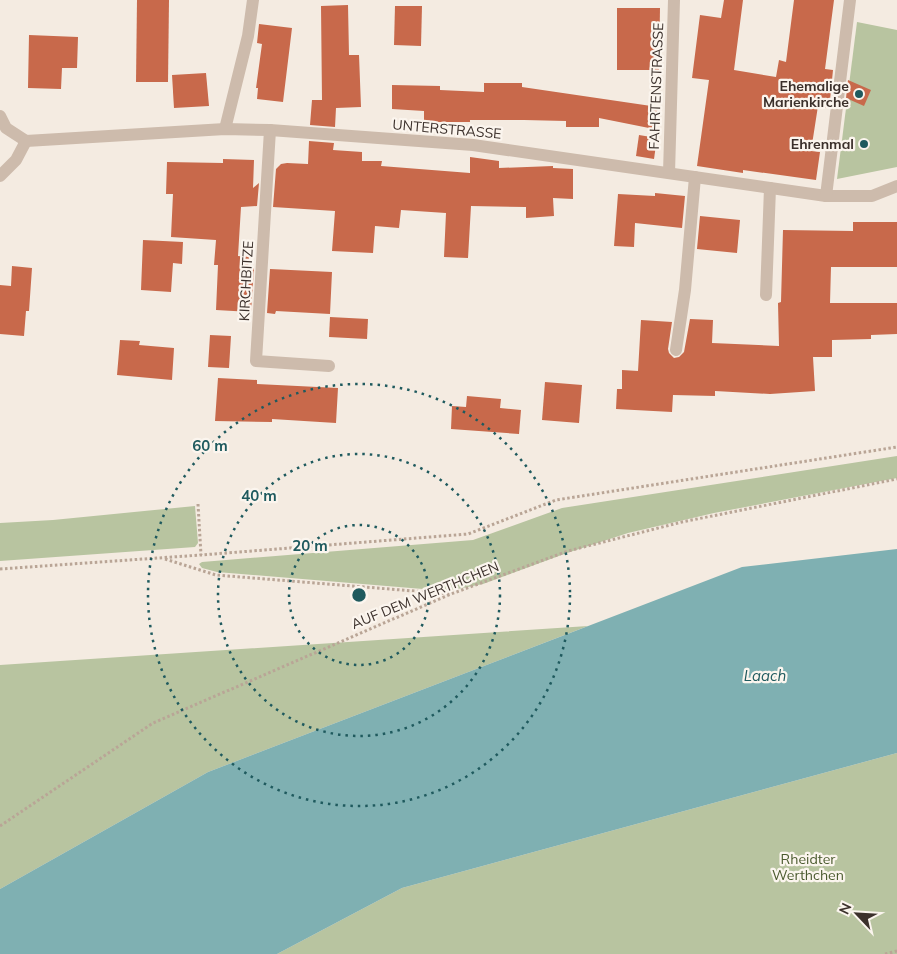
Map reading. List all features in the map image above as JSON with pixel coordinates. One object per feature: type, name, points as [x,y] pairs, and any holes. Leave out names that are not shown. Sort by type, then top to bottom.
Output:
[{"type":"street","points":[[225,129],[248,36],[253,0]]},
{"type":"street","name":"FAHRTENSTRASSE","points":[[669,173],[674,0]]},
{"type":"street","points":[[826,196],[850,0]]},
{"type":"street","points":[[0,116],[6,128],[26,141],[16,160],[0,176]]},
{"type":"street","name":"UNTERSTRASSE","points":[[26,141],[225,129],[270,130],[472,145],[826,196],[872,196],[897,186]]},
{"type":"street","name":"KIRCHBITZE","points":[[270,130],[256,361],[329,366]]},
{"type":"street","points":[[676,350],[685,290],[695,177]]},
{"type":"street","points":[[766,294],[770,188]]},
{"type":"path","points":[[0,570],[202,556],[468,534],[556,500],[897,446]]},
{"type":"path","name":"AUF DEM WERTHCHEN","points":[[0,826],[153,723],[452,594],[568,551],[682,522],[897,479]]},
{"type":"path","points":[[198,504],[202,556]]},
{"type":"path","points":[[162,558],[216,575],[452,594]]},
{"type":"path","points":[[885,954],[897,950]]},
{"type":"green space","points":[[857,22],[897,30],[897,167],[837,179]]},
{"type":"green space","points":[[897,456],[897,478],[714,513],[628,533],[483,584],[447,591],[217,572],[202,568],[199,564],[202,562],[473,540],[562,508]]},
{"type":"green space","points":[[195,506],[198,543],[195,547],[0,561],[0,523],[53,520]]},
{"type":"green space","points":[[588,626],[208,772],[0,889],[0,665]]},
{"type":"green space","name":"Rheidter Werthchen","points":[[897,753],[897,954],[277,954],[402,888]]},
{"type":"water","name":"Laach","points":[[897,549],[897,753],[402,888],[277,954],[0,954],[0,889],[208,772],[742,567]]},
{"type":"building","points":[[137,0],[169,0],[168,82],[136,82]]},
{"type":"building","points":[[724,0],[743,0],[734,70],[776,77],[779,60],[786,62],[794,0],[834,0],[825,69],[833,70],[830,100],[828,108],[818,106],[811,151],[820,152],[816,180],[743,170],[743,173],[697,166],[709,80],[692,78],[700,15],[721,18]]},
{"type":"building","points":[[348,5],[349,55],[359,55],[361,107],[336,108],[335,127],[310,125],[312,100],[322,100],[321,6]]},
{"type":"building","points":[[395,6],[422,6],[421,46],[394,45]]},
{"type":"building","points":[[617,8],[660,8],[659,70],[617,70]]},
{"type":"building","points":[[259,24],[292,28],[283,102],[257,99],[258,88],[256,88],[262,44],[257,43]]},
{"type":"building","points":[[29,35],[78,37],[77,68],[62,68],[61,89],[28,88]]},
{"type":"building","points":[[206,73],[209,106],[174,108],[172,75]]},
{"type":"building","name":"Ehemalige Marienkirche","points":[[848,80],[871,90],[864,106],[846,98]]},
{"type":"building","points":[[484,83],[522,83],[522,87],[658,107],[654,129],[599,118],[599,127],[566,127],[566,121],[470,120],[470,122],[424,122],[424,111],[392,109],[392,85],[440,86],[440,90],[484,92]]},
{"type":"building","points":[[639,135],[657,138],[654,159],[636,156]]},
{"type":"building","points":[[309,141],[334,143],[333,150],[362,152],[362,161],[382,161],[381,166],[470,173],[470,157],[499,161],[499,168],[553,166],[553,168],[573,169],[573,199],[553,198],[554,216],[526,218],[526,207],[471,206],[468,258],[444,257],[446,213],[401,210],[399,228],[375,226],[373,253],[332,251],[335,211],[273,207],[276,169],[281,164],[287,163],[308,164]]},
{"type":"building","points":[[223,159],[254,160],[253,188],[259,183],[257,206],[241,207],[238,256],[249,257],[248,268],[254,268],[251,312],[216,310],[218,265],[214,265],[216,240],[171,237],[173,194],[166,194],[167,162],[223,163]]},
{"type":"building","points":[[655,193],[685,196],[682,228],[635,223],[634,247],[614,246],[618,194],[655,196]]},
{"type":"building","points":[[700,216],[740,220],[737,253],[697,249]]},
{"type":"building","points":[[853,222],[897,222],[897,267],[831,267],[830,303],[897,303],[897,334],[871,335],[871,339],[832,340],[832,357],[813,357],[815,391],[770,394],[715,391],[715,396],[673,395],[672,412],[616,409],[617,389],[622,389],[622,370],[638,371],[641,320],[672,322],[668,349],[674,358],[679,357],[684,352],[690,319],[713,320],[712,343],[779,346],[778,303],[781,302],[783,230],[853,231]]},
{"type":"building","points":[[143,240],[183,242],[182,264],[173,263],[171,292],[141,290]]},
{"type":"building","points":[[12,266],[32,268],[29,311],[26,311],[24,336],[0,334],[0,285],[11,286]]},
{"type":"building","points":[[270,269],[332,272],[330,314],[276,311],[275,314],[267,313]]},
{"type":"building","points":[[330,317],[368,319],[367,339],[329,337]]},
{"type":"building","points":[[210,335],[231,336],[229,368],[208,367]]},
{"type":"building","points":[[120,340],[140,341],[139,345],[174,348],[172,380],[117,375]]},
{"type":"building","points":[[218,378],[257,380],[257,384],[338,388],[336,423],[272,419],[272,422],[215,421]]},
{"type":"building","points":[[545,382],[582,385],[579,423],[542,420]]},
{"type":"building","points":[[467,396],[501,399],[500,408],[521,410],[519,434],[451,429],[452,406],[466,407]]},
{"type":"place","name":"Ehemalige Marienkirche","points":[[859,94]]},
{"type":"place","name":"Ehrenmal","points":[[864,144]]}]
